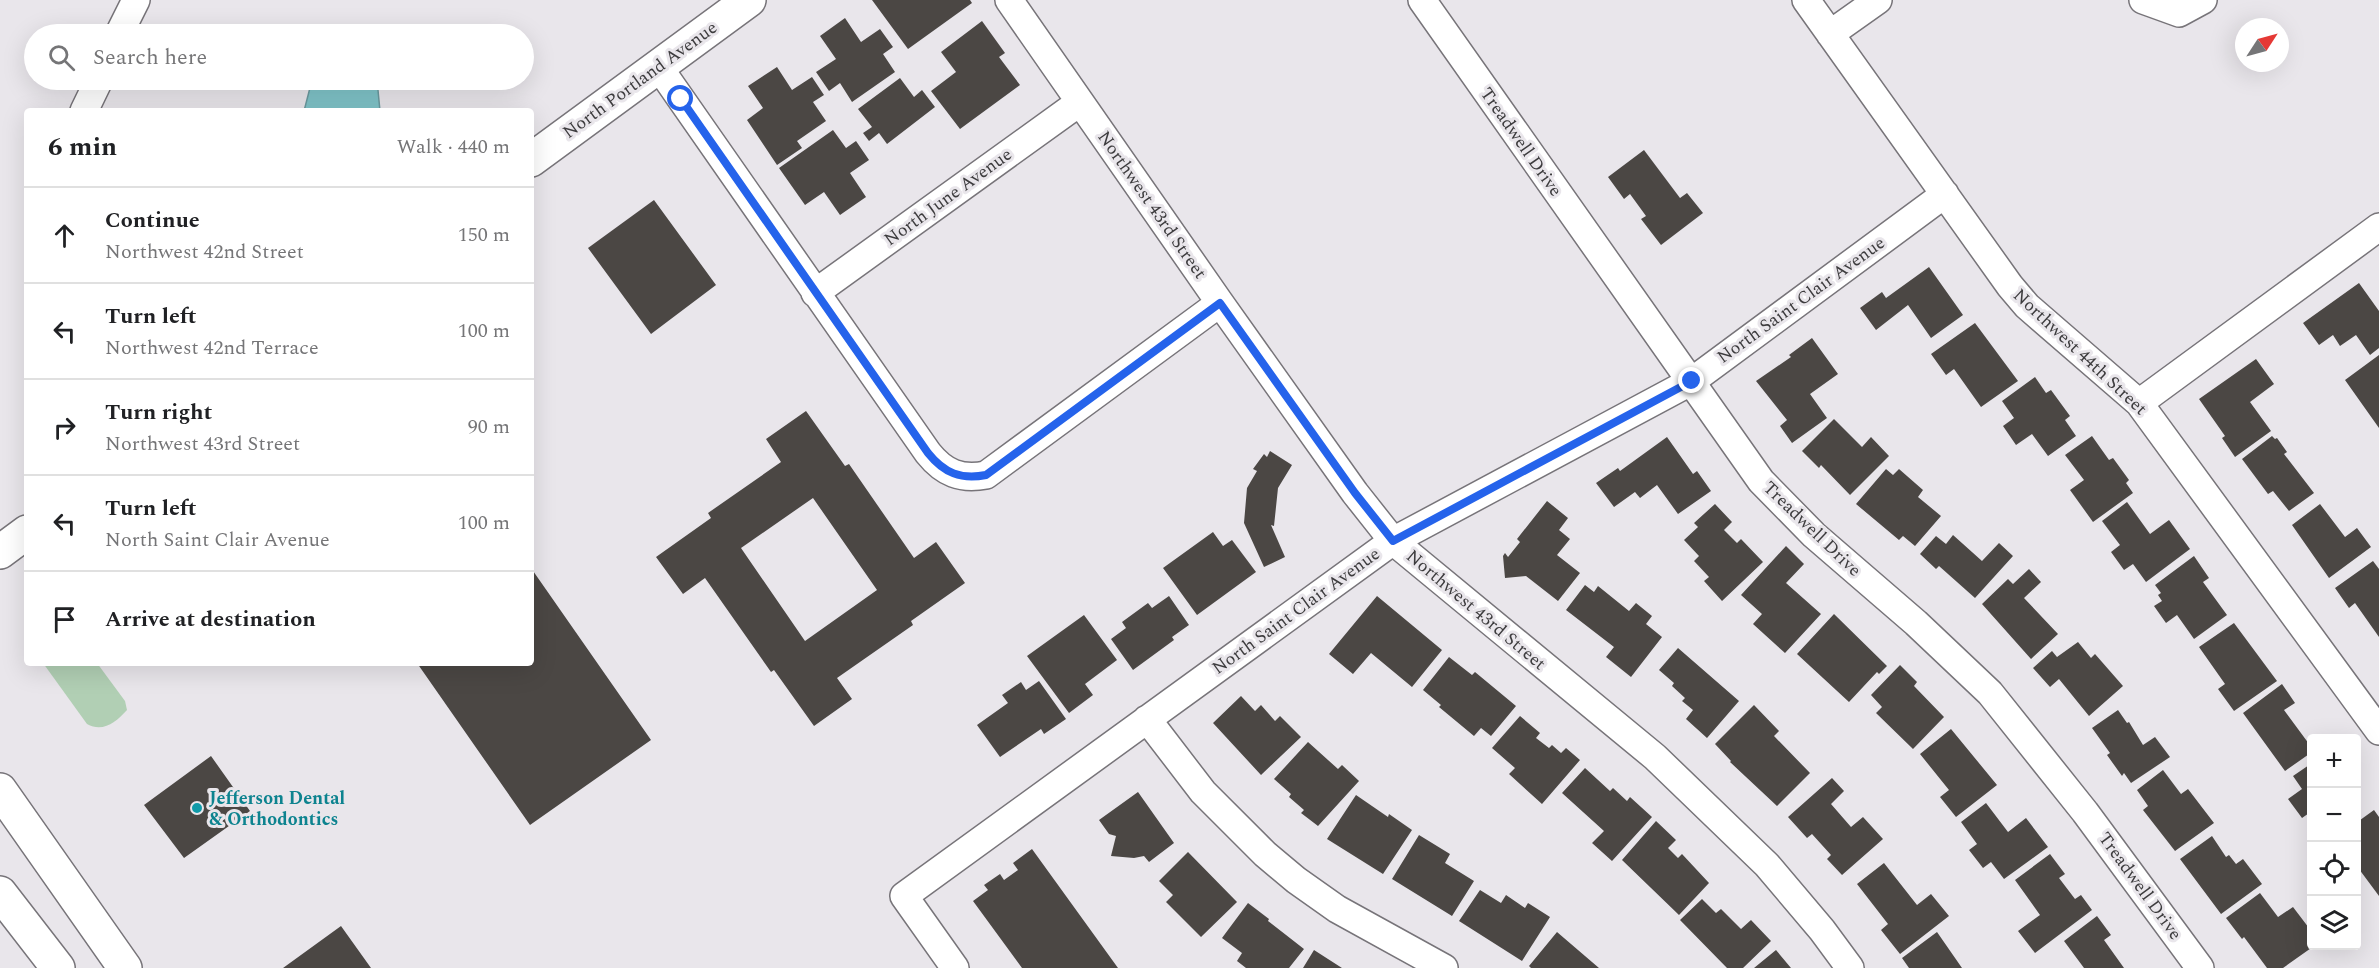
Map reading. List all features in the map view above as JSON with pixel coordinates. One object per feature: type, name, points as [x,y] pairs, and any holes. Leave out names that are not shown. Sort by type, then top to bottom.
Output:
[{"type":"main road","name":"North Portland Avenue","points":[[534,158],[749,0]]},
{"type":"main road","points":[[0,552],[24,534]]},
{"type":"main road","points":[[0,790],[125,968]]},
{"type":"main road","points":[[0,893],[58,968]]},
{"type":"street","points":[[124,24],[136,0]]},
{"type":"street","name":"Northwest 43rd Street","points":[[1010,0],[1220,303],[1355,493],[1393,541],[1655,757],[1767,865],[1822,930],[1850,968]]},
{"type":"street","name":"Treadwell Drive","points":[[1422,0],[1761,481],[1814,535],[1916,623],[1990,693],[2085,812],[2199,968]]},
{"type":"street","name":"Northwest 44th Street","points":[[1806,0],[2010,286],[2027,306],[2139,403],[2379,731]]},
{"type":"street","points":[[1830,34],[1878,0]]},
{"type":"street","points":[[2142,0],[2179,13],[2203,0]]},
{"type":"street","points":[[658,66],[815,293],[938,465],[951,472],[970,478],[986,475],[1220,303]]},
{"type":"street","points":[[85,108],[94,90]]},
{"type":"street","name":"North June Avenue","points":[[815,293],[1080,102]]},
{"type":"street","name":"North Saint Clair Avenue","points":[[955,968],[904,896],[1393,541],[1692,381],[1945,194]]},
{"type":"street","points":[[2139,403],[2379,227]]},
{"type":"street","points":[[1147,719],[1203,792],[1250,840],[1288,874],[1336,909],[1444,968]]},
{"type":"green space","points":[[45,666],[99,666],[125,701],[127,710],[114,722],[104,727],[87,724]]},
{"type":"water","points":[[309,90],[378,90],[380,108],[305,108]]},
{"type":"building","points":[[872,0],[970,0],[972,3],[908,49]]},
{"type":"building","points":[[845,18],[861,42],[880,29],[893,47],[883,54],[895,72],[852,102],[840,83],[829,91],[816,72],[836,59],[820,36]]},
{"type":"building","points":[[982,21],[1005,53],[999,57],[1020,85],[960,129],[931,91],[956,72],[941,52]]},
{"type":"building","points":[[777,67],[792,90],[812,77],[824,95],[813,102],[826,121],[797,141],[802,148],[777,165],[747,120],[763,108],[748,86]]},
{"type":"building","points":[[900,78],[914,97],[922,90],[935,107],[887,144],[879,133],[869,141],[863,133],[872,127],[858,109]]},
{"type":"building","points":[[833,130],[846,148],[856,141],[869,160],[850,173],[866,197],[840,215],[824,192],[805,205],[779,168]]},
{"type":"building","points":[[1644,150],[1680,198],[1687,193],[1703,213],[1661,245],[1641,219],[1646,216],[1630,194],[1624,199],[1608,177]]},
{"type":"building","points":[[654,200],[716,285],[651,334],[588,248]]},
{"type":"building","points":[[1929,267],[1963,315],[1931,338],[1908,305],[1876,330],[1860,308],[1882,292],[1886,298]]},
{"type":"building","points":[[2359,283],[2379,311],[2379,348],[2370,355],[2356,335],[2340,346],[2333,335],[2319,345],[2303,323]]},
{"type":"building","points":[[1975,323],[2018,381],[1981,407],[1954,369],[1946,375],[1931,354]]},
{"type":"building","points":[[1812,338],[1838,374],[1810,394],[1827,418],[1792,443],[1780,426],[1787,420],[1756,381],[1791,357],[1789,355]]},
{"type":"building","points":[[2379,355],[2379,428],[2345,380]]},
{"type":"building","points":[[2256,359],[2274,384],[2250,402],[2271,431],[2235,457],[2222,438],[2225,436],[2199,399]]},
{"type":"building","points":[[2035,377],[2046,393],[2051,390],[2070,416],[2065,420],[2076,436],[2048,456],[2032,434],[2016,445],[2003,426],[2014,418],[2002,401]]},
{"type":"building","points":[[806,411],[845,466],[849,464],[914,558],[936,542],[965,583],[911,621],[913,625],[837,678],[852,699],[814,726],[774,670],[771,672],[705,578],[683,594],[656,557],[711,518],[708,513],[781,462],[766,439]],"holes":[[[813,498],[877,590],[805,641],[741,548]]]},
{"type":"building","points":[[1834,419],[1862,447],[1871,437],[1889,456],[1850,495],[1821,465],[1819,468],[1802,451]]},
{"type":"building","points":[[2092,436],[2109,460],[2113,458],[2129,480],[2126,483],[2133,493],[2093,522],[2070,490],[2084,480],[2065,455]]},
{"type":"building","points":[[2272,436],[2277,438],[2287,452],[2284,454],[2314,493],[2289,511],[2273,491],[2268,494],[2242,459]]},
{"type":"building","points":[[1667,437],[1693,474],[1697,471],[1711,491],[1678,514],[1657,485],[1640,498],[1635,492],[1614,507],[1596,483],[1618,468],[1620,471]]},
{"type":"building","points":[[1270,451],[1292,465],[1278,488],[1274,526],[1271,525],[1285,557],[1264,567],[1244,523],[1247,488],[1257,471],[1253,469],[1264,454],[1267,457]]},
{"type":"building","points":[[1886,469],[1893,475],[1899,469],[1923,490],[1918,497],[1941,516],[1915,546],[1903,536],[1899,540],[1856,504]]},
{"type":"building","points":[[1547,501],[1568,518],[1559,530],[1570,539],[1557,555],[1580,573],[1558,601],[1526,576],[1505,578],[1503,556],[1505,553],[1508,557],[1520,542],[1517,539]]},
{"type":"building","points":[[2127,502],[2150,534],[2169,520],[2190,549],[2146,582],[2133,564],[2124,570],[2111,552],[2120,545],[2102,521]]},
{"type":"building","points":[[1715,504],[1732,522],[1724,530],[1737,543],[1741,539],[1763,562],[1722,601],[1704,581],[1709,577],[1694,561],[1699,556],[1684,540],[1698,527],[1694,523]]},
{"type":"building","points":[[2320,504],[2345,537],[2357,528],[2371,547],[2329,578],[2292,525]]},
{"type":"building","points":[[1213,532],[1223,546],[1232,540],[1256,572],[1197,615],[1163,568]]},
{"type":"building","points":[[1953,535],[1982,561],[1999,543],[2013,556],[1975,598],[1939,566],[1936,569],[1920,554],[1936,536],[1946,544]]},
{"type":"building","points":[[1786,546],[1804,564],[1786,583],[1821,614],[1785,653],[1753,624],[1762,614],[1741,595]]},
{"type":"building","points":[[2194,556],[2209,578],[2203,582],[2227,615],[2194,639],[2177,615],[2166,623],[2154,606],[2162,601],[2158,595],[2161,593],[2155,585]]},
{"type":"building","points":[[2373,561],[2379,569],[2379,637],[2355,603],[2349,608],[2335,588]]},
{"type":"building","points":[[2029,569],[2041,582],[2024,598],[2058,634],[2031,659],[1982,604],[2008,579],[2013,584]]},
{"type":"building","points":[[534,572],[651,740],[530,825],[419,666],[534,666]]},
{"type":"building","points":[[1585,585],[1594,592],[1598,586],[1629,611],[1636,603],[1652,616],[1646,624],[1662,637],[1631,677],[1606,657],[1614,647],[1566,610]]},
{"type":"building","points":[[1169,596],[1189,625],[1172,637],[1174,640],[1133,670],[1111,639],[1126,628],[1122,622],[1148,603],[1152,608]]},
{"type":"building","points":[[1377,596],[1442,650],[1412,687],[1371,653],[1353,674],[1329,654]]},
{"type":"building","points":[[1834,614],[1887,666],[1879,674],[1877,672],[1849,702],[1797,654]]},
{"type":"building","points":[[1084,615],[1117,660],[1085,684],[1093,695],[1069,713],[1027,656]]},
{"type":"building","points":[[2234,623],[2277,681],[2234,711],[2218,689],[2225,684],[2199,647]]},
{"type":"building","points":[[2078,642],[2091,658],[2095,654],[2123,686],[2089,716],[2059,679],[2050,687],[2033,668],[2052,651],[2057,657]]},
{"type":"building","points":[[1678,648],[1739,701],[1707,738],[1686,719],[1693,710],[1682,701],[1685,698],[1672,686],[1674,683],[1659,670]]},
{"type":"building","points":[[1449,657],[1472,675],[1475,672],[1516,706],[1491,736],[1481,728],[1474,736],[1439,707],[1441,705],[1423,690]]},
{"type":"building","points":[[1900,665],[1917,682],[1914,686],[1944,717],[1913,749],[1876,713],[1882,707],[1871,695]]},
{"type":"building","points":[[1039,681],[1066,719],[1044,734],[1041,729],[1000,757],[977,725],[1008,703],[1002,695],[1021,682],[1026,690]]},
{"type":"building","points":[[2282,684],[2295,703],[2284,710],[2307,741],[2307,756],[2285,771],[2243,713]]},
{"type":"building","points":[[1241,696],[1255,711],[1261,705],[1275,721],[1280,716],[1301,737],[1261,775],[1213,723]]},
{"type":"building","points":[[1754,705],[1779,731],[1774,736],[1810,773],[1777,806],[1730,762],[1715,744]]},
{"type":"building","points":[[2118,710],[2127,723],[2129,722],[2143,745],[2155,737],[2170,757],[2131,783],[2124,773],[2122,776],[2107,755],[2110,753],[2092,728]]},
{"type":"building","points":[[1520,716],[1540,733],[1536,738],[1549,748],[1552,745],[1561,753],[1566,748],[1580,760],[1542,804],[1509,774],[1515,768],[1492,748]]},
{"type":"building","points":[[1951,729],[1997,785],[1956,817],[1940,797],[1949,790],[1920,754]]},
{"type":"building","points":[[1308,742],[1338,769],[1342,765],[1359,781],[1318,826],[1301,813],[1304,810],[1274,779]]},
{"type":"building","name":"Jefferson Dental & Orthodontics","points":[[211,756],[250,811],[184,858],[144,805]]},
{"type":"building","points":[[2307,766],[2307,814],[2302,818],[2288,799],[2302,789],[2293,776]]},
{"type":"building","points":[[1585,768],[1610,791],[1613,788],[1627,801],[1630,797],[1652,817],[1612,861],[1592,843],[1604,831],[1562,793]]},
{"type":"building","points":[[2163,770],[2181,794],[2188,789],[2214,823],[2175,851],[2143,810],[2148,806],[2137,790]]},
{"type":"building","points":[[1832,778],[1844,791],[1831,804],[1851,827],[1863,817],[1883,839],[1842,875],[1827,859],[1831,855],[1812,834],[1807,838],[1788,817]]},
{"type":"building","points":[[1138,792],[1174,843],[1149,862],[1144,856],[1134,858],[1111,856],[1116,836],[1109,834],[1099,820]]},
{"type":"building","points":[[1356,795],[1412,830],[1383,874],[1327,839]]},
{"type":"building","points":[[1986,803],[2008,832],[2026,818],[2048,847],[2004,879],[1991,862],[1983,868],[1969,850],[1977,844],[1961,822]]},
{"type":"building","points":[[2374,810],[2379,817],[2379,896],[2361,872],[2361,819]]},
{"type":"building","points":[[1656,821],[1676,840],[1668,848],[1678,858],[1682,854],[1709,883],[1679,915],[1622,860]]},
{"type":"building","points":[[1419,835],[1450,854],[1445,863],[1474,881],[1452,916],[1392,879]]},
{"type":"building","points":[[2212,836],[2226,857],[2229,855],[2236,864],[2243,859],[2262,884],[2221,914],[2180,859]]},
{"type":"building","points":[[1032,849],[1118,968],[1022,968],[973,901],[988,890],[984,885],[1000,874],[1004,880],[1018,870],[1013,863]]},
{"type":"building","points":[[1188,852],[1237,902],[1201,937],[1166,902],[1173,895],[1159,881]]},
{"type":"building","points":[[2050,854],[2065,874],[2059,878],[2075,899],[2081,895],[2092,910],[2035,953],[2018,931],[2040,915],[2015,880]]},
{"type":"building","points":[[1884,863],[1917,905],[1931,894],[1949,916],[1900,954],[1881,930],[1888,924],[1857,884]]},
{"type":"building","points":[[1480,890],[1501,903],[1506,895],[1525,908],[1528,903],[1550,917],[1522,961],[1459,921]]},
{"type":"building","points":[[2260,893],[2278,917],[2293,907],[2307,925],[2308,950],[2283,968],[2267,968],[2244,937],[2242,939],[2226,918]]},
{"type":"building","points":[[1702,899],[1716,913],[1721,909],[1741,929],[1751,920],[1771,941],[1743,968],[1727,968],[1680,920]]},
{"type":"building","points":[[1248,903],[1304,949],[1289,968],[1246,968],[1237,961],[1242,953],[1222,938]]},
{"type":"building","points":[[2097,916],[2111,935],[2104,940],[2124,968],[2084,968],[2064,941]]},
{"type":"building","points":[[341,926],[371,968],[283,968]]},
{"type":"building","points":[[1557,932],[1599,968],[1531,968],[1529,966]]},
{"type":"building","points":[[1937,932],[1962,968],[1909,968],[1902,958]]},
{"type":"building","points":[[1314,950],[1342,968],[1303,968]]},
{"type":"building","points":[[1776,950],[1791,968],[1754,968]]},
{"type":"place","name":"Jefferson Dental & Orthodontics","points":[[197,808]]},
{"type":"route","points":[[681,99],[928,453],[938,465],[970,478],[986,475],[1220,303],[1355,493],[1393,541],[1692,381]]}]
